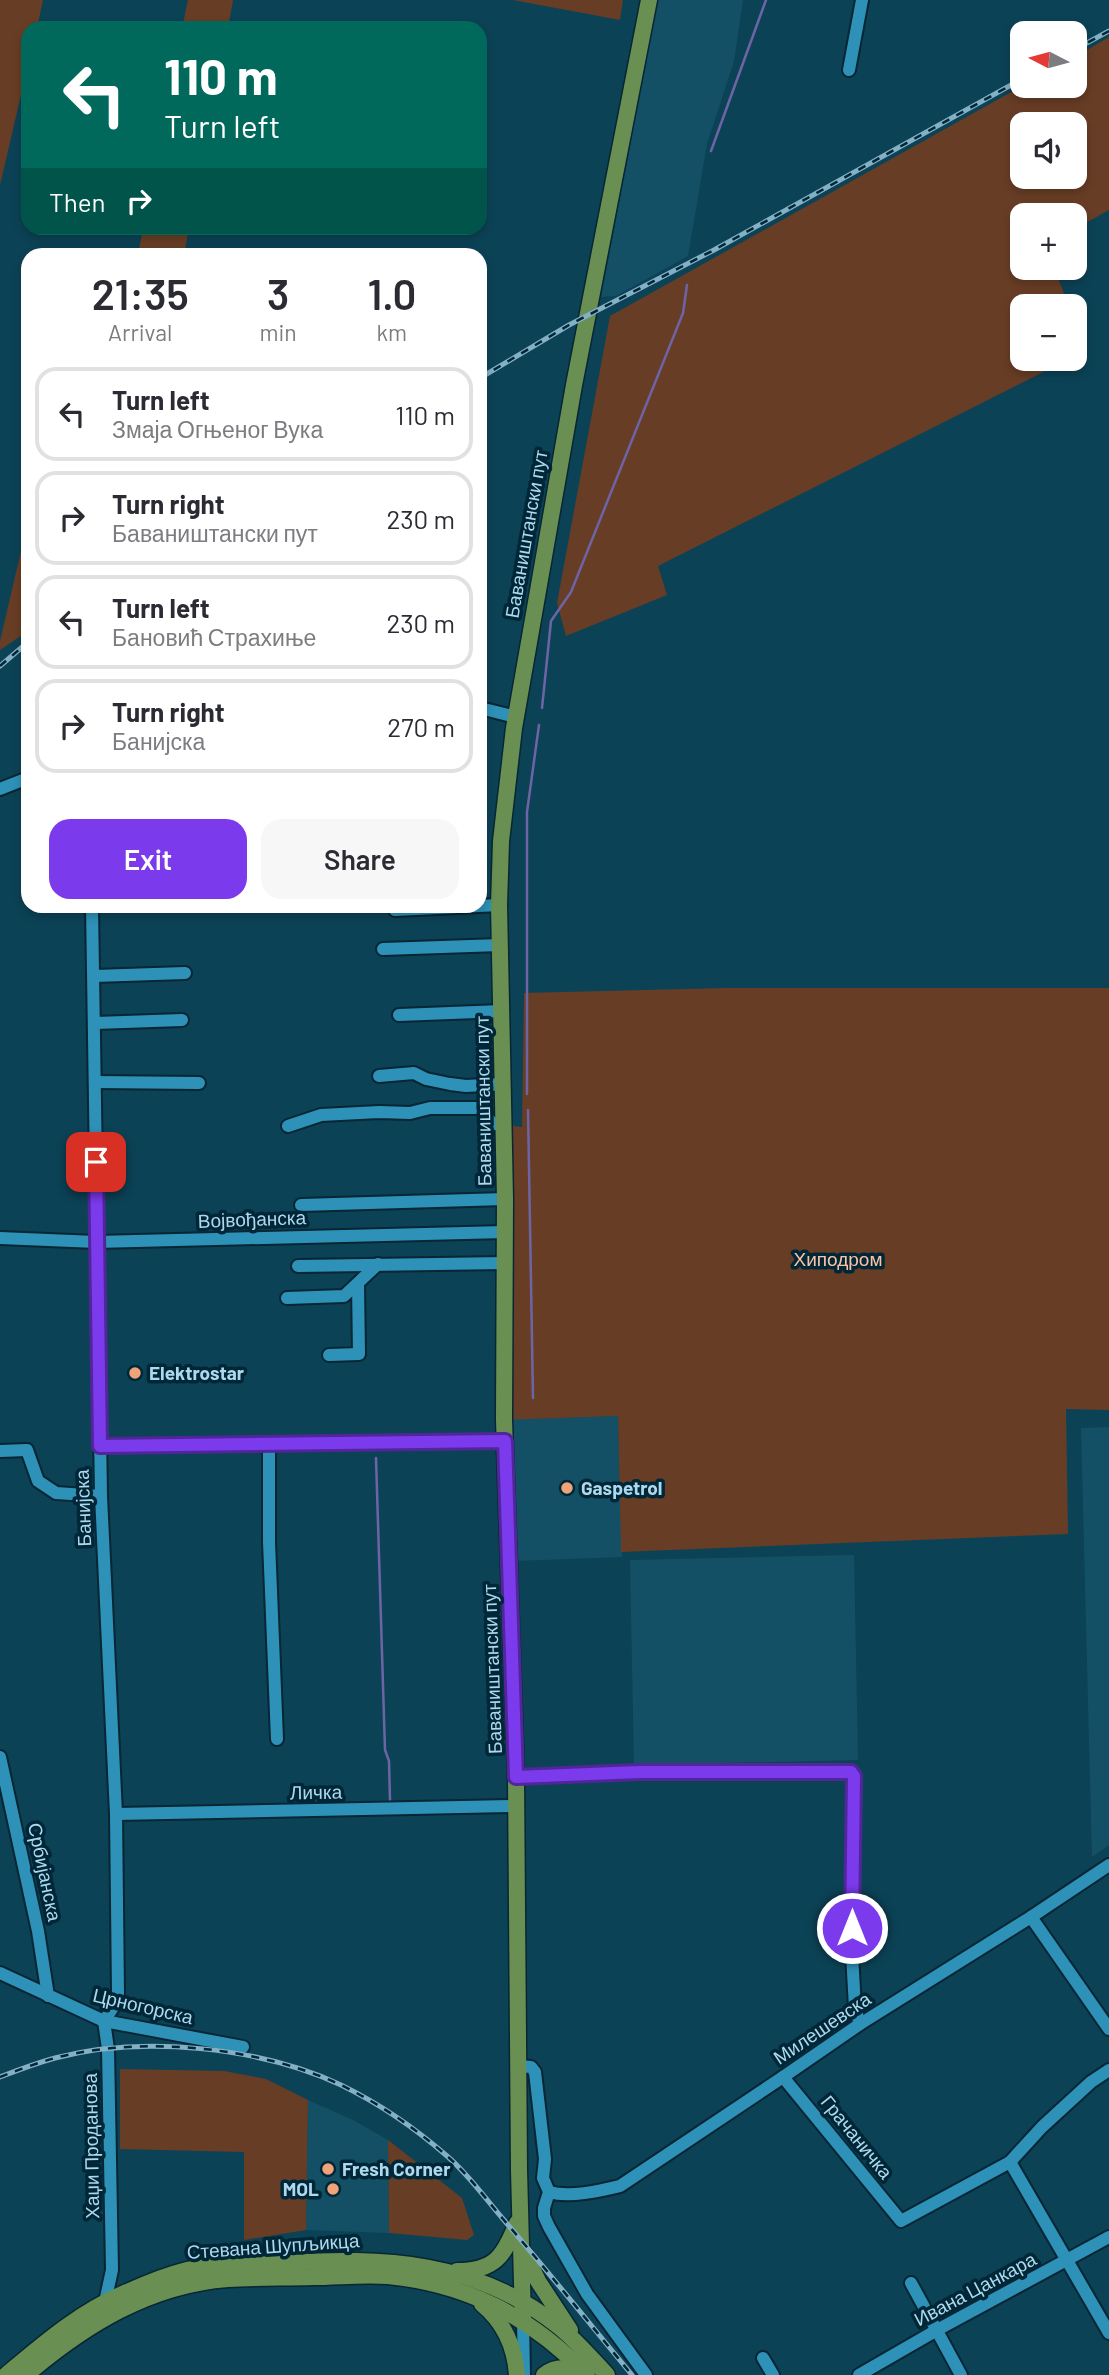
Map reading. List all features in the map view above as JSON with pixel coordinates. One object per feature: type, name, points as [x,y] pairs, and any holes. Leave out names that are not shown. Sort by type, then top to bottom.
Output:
[{"type":"main road","name":"Баваништански пут","points":[[523,2320],[516,1777],[505,1441],[506,1263],[499,905],[501,841],[516,717],[573,385],[649,0]]},
{"type":"main road","points":[[451,2271],[474,2271],[496,2261],[505,2252],[520,2216]]},
{"type":"main road","points":[[522,2248],[538,2281],[582,2349],[607,2375]]},
{"type":"main road","name":"Стевана Шупљикца","points":[[6,2375],[57,2332],[105,2302],[188,2270],[219,2266],[359,2260],[397,2262],[451,2271],[496,2288],[523,2302],[559,2327],[582,2349]]},
{"type":"main road","name":"Стевана Шупљикца","points":[[26,2375],[65,2342],[89,2326],[158,2294],[227,2279],[385,2276],[430,2282],[489,2302],[523,2320],[586,2374]]},
{"type":"main road","points":[[455,2290],[478,2301],[497,2319],[507,2333],[516,2361],[517,2375]]},
{"type":"main road","points":[[544,2375],[554,2369],[565,2368],[586,2374]]},
{"type":"street","points":[[849,70],[862,0]]},
{"type":"street","points":[[487,710],[516,717]]},
{"type":"street","points":[[0,789],[21,781]]},
{"type":"street","points":[[487,906],[499,905]]},
{"type":"street","name":"Банијска","points":[[92,913],[101,1496],[116,1814],[118,1993],[117,2003],[104,2021]]},
{"type":"street","points":[[383,949],[500,945]]},
{"type":"street","points":[[94,976],[185,973]]},
{"type":"street","points":[[399,1015],[502,1011]]},
{"type":"street","points":[[94,1023],[182,1020]]},
{"type":"street","points":[[379,1076],[414,1073],[426,1079],[450,1084],[503,1084]]},
{"type":"street","points":[[96,1082],[199,1083]]},
{"type":"street","points":[[288,1126],[321,1115],[410,1113],[430,1108],[484,1108],[487,1119],[495,1125],[503,1125]]},
{"type":"street","points":[[301,1205],[505,1199]]},
{"type":"street","name":"Војвођанска","points":[[0,1238],[96,1242],[505,1231]]},
{"type":"street","points":[[298,1266],[506,1263]]},
{"type":"street","points":[[286,1298],[344,1296],[378,1264]]},
{"type":"street","points":[[329,1355],[359,1354],[358,1284]]},
{"type":"street","points":[[100,1446],[505,1441]]},
{"type":"street","points":[[269,1444],[269,1542],[277,1739]]},
{"type":"street","points":[[0,1451],[27,1450],[38,1481],[56,1493],[101,1496]]},
{"type":"street","name":"Србијанска","points":[[0,1757],[38,1931],[48,1996]]},
{"type":"street","points":[[516,1777],[639,1772],[851,1772],[854,1776],[852,1954],[855,2008],[860,2024]]},
{"type":"street","name":"Личка","points":[[116,1814],[516,1806]]},
{"type":"street","name":"Милешевска","points":[[548,2192],[563,2194],[601,2191],[620,2186],[860,2024],[1109,1865]]},
{"type":"street","points":[[1031,1917],[1109,2029]]},
{"type":"street","name":"Црногорска","points":[[0,1973],[104,2021],[243,2047]]},
{"type":"street","name":"Хаџи Проданова","points":[[104,2021],[108,2049],[112,2270],[105,2302]]},
{"type":"street","points":[[519,2066],[531,2067],[535,2072],[545,2159],[543,2178],[548,2192],[544,2208],[549,2227],[587,2294],[646,2375]]},
{"type":"street","points":[[1109,2070],[1091,2082],[1042,2127],[1010,2162],[1109,2333]]},
{"type":"street","name":"Грачаничка","points":[[783,2077],[901,2221],[1010,2162]]},
{"type":"street","name":"Ивана Цанкара","points":[[859,2375],[1109,2237]]},
{"type":"street","points":[[112,2270],[126,2292]]},
{"type":"street","points":[[911,2283],[961,2375]]},
{"type":"street","points":[[523,2320],[524,2375]]},
{"type":"street","points":[[763,2358],[773,2375]]},
{"type":"shaded area","points":[[658,0],[743,0],[734,61],[707,144],[688,256],[616,296],[601,297]]},
{"type":"shaded area","name":"Gaspetrol","points":[[618,1416],[622,1557],[514,1561],[513,1419]]},
{"type":"shaded area","points":[[1109,1427],[1109,1845],[1092,1857],[1081,1428]]},
{"type":"shaded area","points":[[854,1555],[858,1760],[634,1765],[630,1560]]},
{"type":"shaded area","points":[[308,2100],[353,2120],[388,2140],[389,2233],[306,2230]]},
{"type":"green space","points":[[0,0],[43,0],[38,21],[21,21],[21,95],[0,185]]},
{"type":"green space","points":[[188,0],[233,0],[229,21],[184,21]]},
{"type":"green space","points":[[513,0],[623,0],[620,20]]},
{"type":"green space","points":[[1109,37],[1109,210],[1087,222],[1087,203],[1010,203],[1010,280],[1059,280],[1064,294],[1010,294],[1010,371],[1045,371],[658,566],[667,595],[566,636],[557,603],[610,316],[1010,93],[1010,98],[1087,98],[1087,50]]},
{"type":"green space","points":[[142,235],[188,235],[185,248],[139,248]]},
{"type":"green space","points":[[21,551],[21,636],[0,650]]},
{"type":"green space","name":"Хиподром","points":[[725,988],[1109,988],[1109,1410],[1066,1409],[1068,1534],[621,1552],[618,1416],[504,1420],[504,1125],[522,1127],[524,993]]},
{"type":"green space","points":[[120,2069],[224,2071],[266,2079],[308,2100],[306,2230],[244,2240],[244,2152],[120,2149]]},
{"type":"green space","points":[[388,2140],[462,2198],[474,2235],[467,2240],[389,2233]]},
{"type":"waterway","points":[[711,151],[766,0]]},
{"type":"waterway","points":[[542,708],[551,621],[571,592],[683,313],[687,285]]},
{"type":"waterway","points":[[527,1094],[527,812],[539,725]]},
{"type":"waterway","points":[[528,1110],[533,1398]]},
{"type":"waterway","points":[[376,1458],[385,1750],[389,1761],[390,1800]]},
{"type":"railway","points":[[1087,43],[1109,31]]},
{"type":"railway","points":[[487,374],[569,325],[714,250],[1010,86]]},
{"type":"railway","points":[[0,666],[21,648]]},
{"type":"railway","points":[[0,2077],[48,2060],[89,2051],[162,2046],[238,2054],[309,2072],[341,2085],[397,2117],[455,2163],[632,2375]]},
{"type":"place","name":"Elektrostar","points":[[135,1373]]},
{"type":"place","name":"Gaspetrol","points":[[567,1488]]},
{"type":"place","name":"Fresh Corner","points":[[328,2169]]},
{"type":"place","name":"MOL","points":[[333,2189]]},
{"type":"route","points":[[96,1162],[100,1446],[505,1441],[516,1777],[639,1772],[851,1772],[854,1776],[852,1928]]}]
